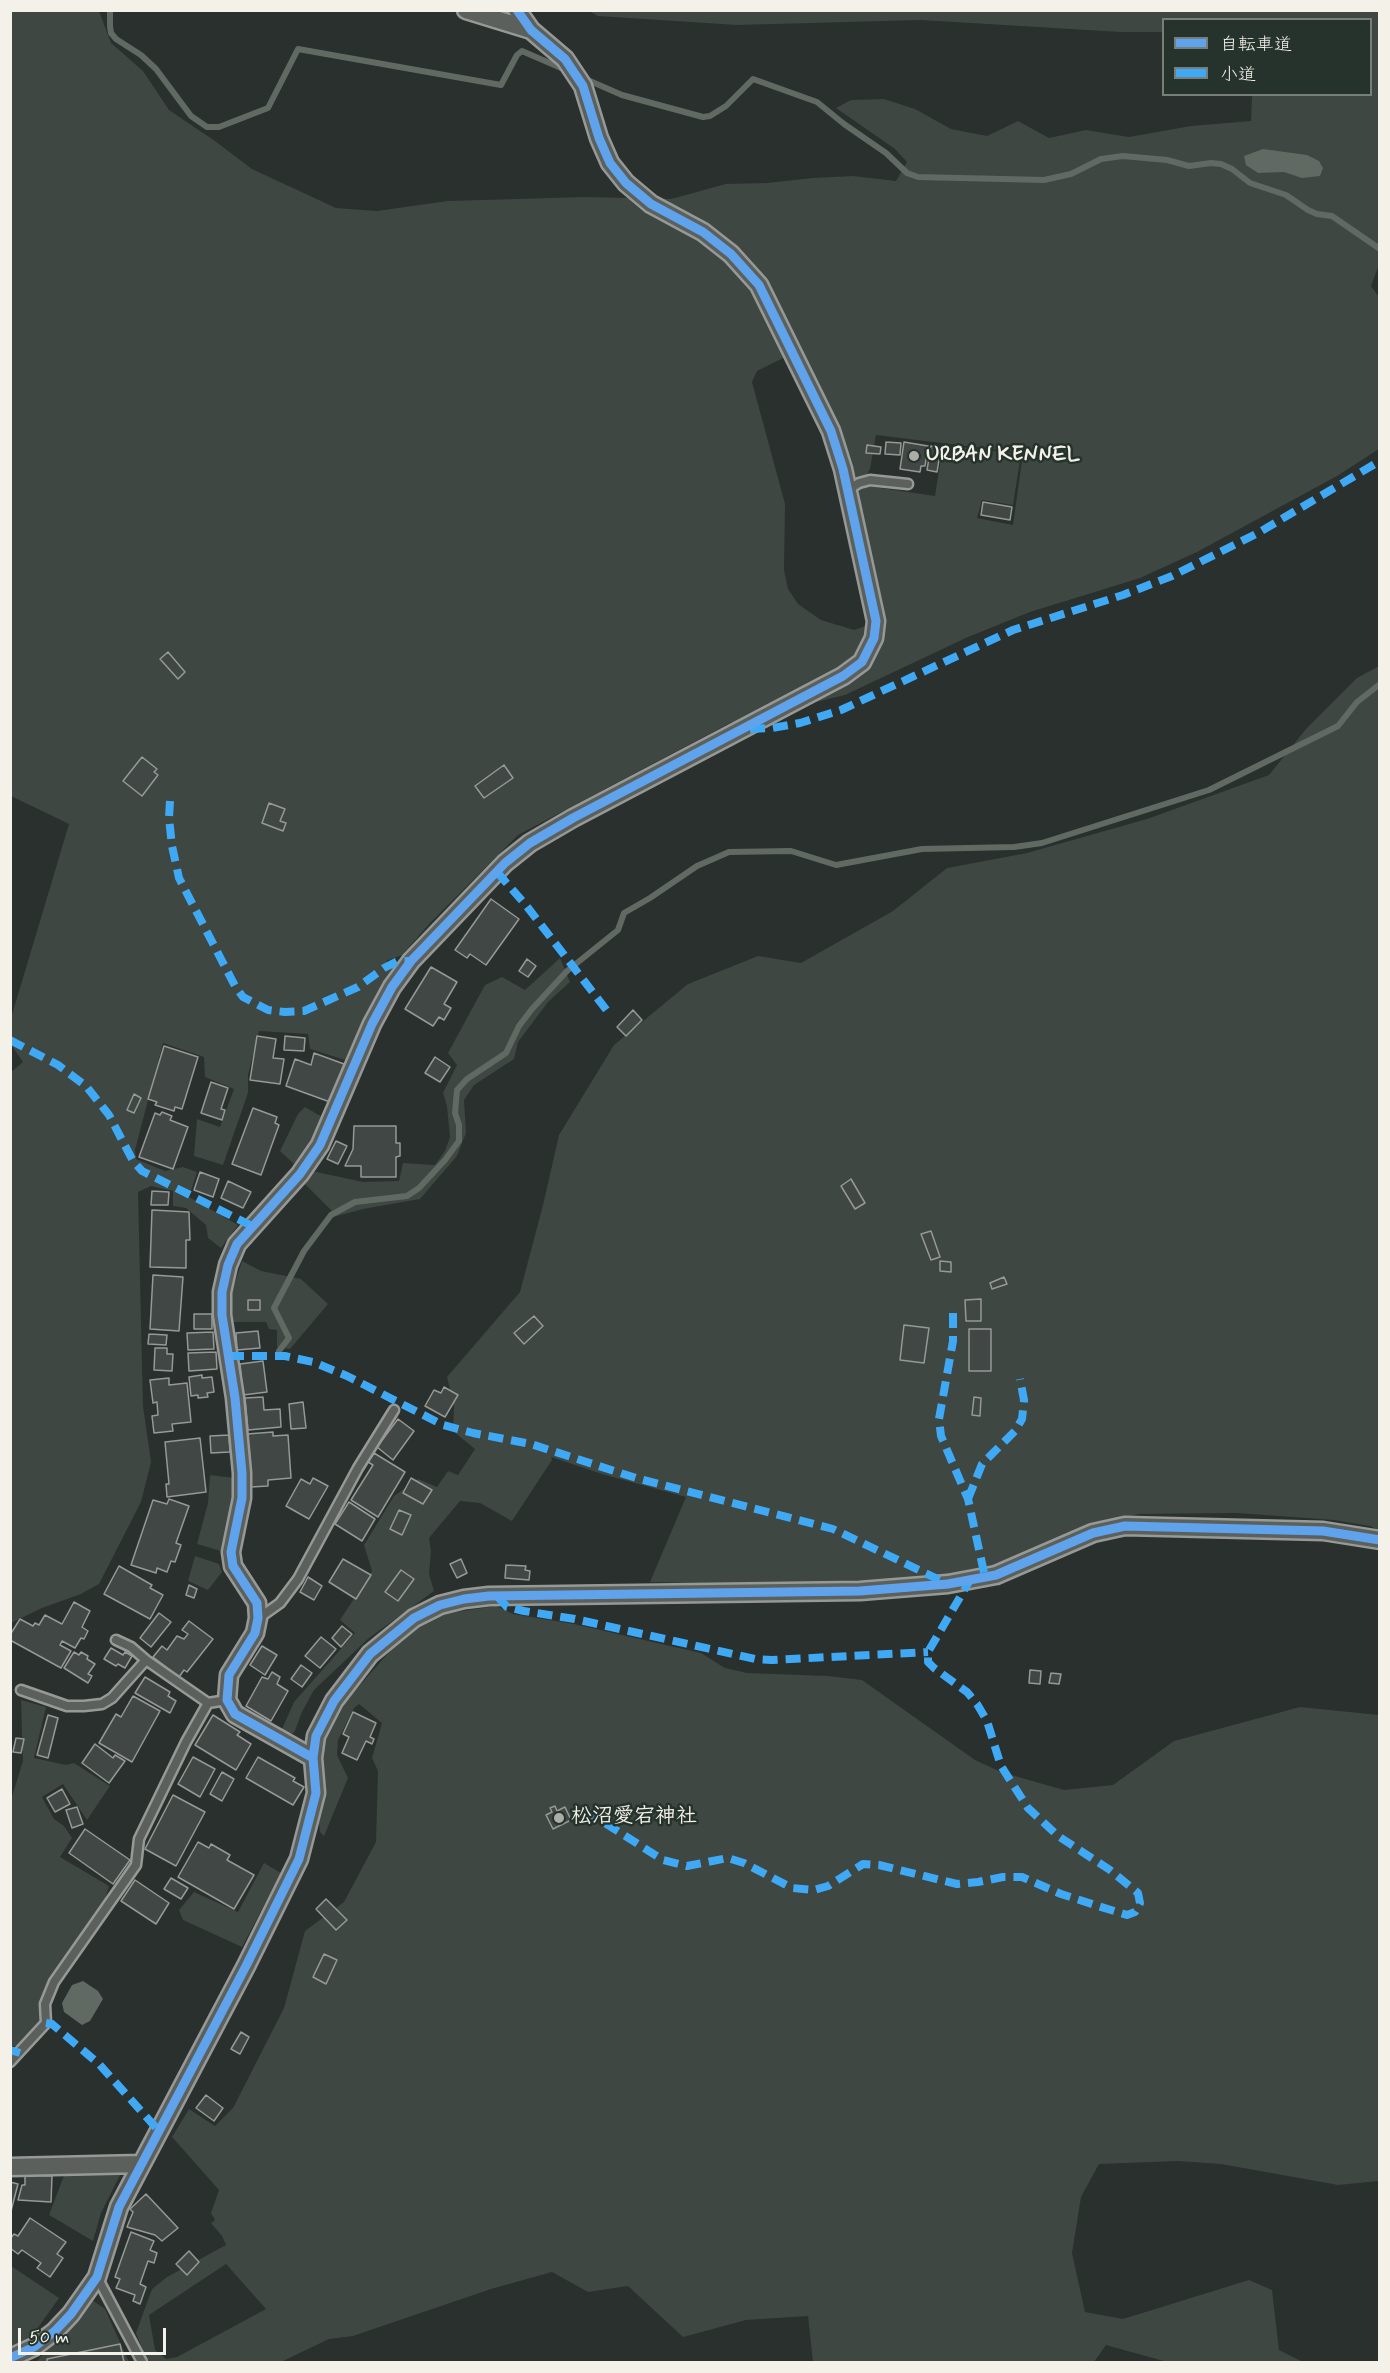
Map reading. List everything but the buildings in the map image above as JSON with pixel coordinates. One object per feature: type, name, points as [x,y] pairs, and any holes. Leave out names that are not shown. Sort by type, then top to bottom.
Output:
[{"type":"street","points":[[466,10],[531,30]]},
{"type":"street","points":[[313,1758],[235,1714],[227,1700],[229,1675],[255,1633],[258,1618],[257,1603],[233,1566],[231,1552],[242,1498],[242,1473],[235,1398],[222,1315],[222,1292],[228,1265],[237,1244],[300,1174],[320,1145],[372,1024],[392,987],[418,952],[505,863],[530,843],[573,818],[833,682],[862,662],[874,638],[876,621],[848,490],[831,431],[759,285],[731,254],[703,232],[651,204],[626,183],[610,163],[599,138],[583,86],[565,59],[531,30],[517,10]]},
{"type":"street","points":[[10,2358],[34,2347],[55,2331],[71,2314],[97,2277],[119,2207],[216,2025],[299,1859],[316,1793],[313,1758],[315,1736],[334,1701],[370,1654],[414,1617],[440,1605],[489,1596],[860,1591],[948,1584],[996,1575],[1093,1533],[1125,1526],[1323,1532],[1380,1540]]},
{"type":"street","points":[[10,2167],[141,2164]]},
{"type":"lane","points":[[848,490],[859,483],[870,480],[908,484]]},
{"type":"lane","points":[[258,1618],[280,1603],[298,1579],[358,1468],[394,1410]]},
{"type":"lane","points":[[116,1640],[131,1647],[146,1660],[208,1702],[227,1700]]},
{"type":"lane","points":[[21,1690],[67,1706],[102,1704],[112,1698],[146,1660]]},
{"type":"lane","points":[[10,2062],[46,2023],[45,2004],[54,1982],[136,1865],[139,1839],[208,1702]]},
{"type":"lane","points":[[97,2277],[142,2362]]},
{"type":"shaded area","points":[[11,11],[99,11],[111,43],[143,71],[169,110],[252,169],[336,208],[377,211],[448,201],[585,197],[671,199],[726,184],[767,183],[813,178],[853,176],[896,181],[907,162],[895,149],[836,108],[851,100],[884,99],[915,109],[951,129],[987,136],[1018,121],[1049,138],[1086,130],[1129,137],[1191,126],[1251,121],[1252,96],[1372,96],[1372,18],[1162,18],[1162,32],[1120,32],[921,20],[737,25],[598,16],[589,11],[1379,11],[1380,262],[1371,286],[1379,297],[1379,449],[1337,476],[1197,552],[1140,578],[1030,612],[968,637],[845,695],[730,723],[518,835],[431,922],[402,955],[386,961],[398,966],[362,1023],[345,1060],[310,1049],[308,1034],[259,1031],[248,1075],[248,1093],[223,1165],[194,1156],[197,1119],[220,1127],[234,1089],[205,1077],[204,1057],[163,1043],[135,1150],[136,1159],[165,1171],[183,1167],[197,1172],[189,1197],[238,1225],[221,1248],[208,1238],[206,1225],[186,1208],[173,1206],[173,1191],[151,1186],[138,1192],[143,1406],[151,1462],[141,1502],[99,1584],[81,1594],[42,1608],[11,1623],[10,1073],[23,1062],[11,1045],[11,1018],[69,824],[11,796]],"holes":[[[785,357],[839,432],[853,477],[866,476],[870,469],[876,435],[1023,453],[1013,525],[977,518],[982,500],[1013,505],[1021,454],[943,445],[935,496],[867,486],[860,490],[857,496],[880,621],[854,630],[821,620],[798,604],[788,589],[784,570],[785,504],[752,382],[757,371]]]},
{"type":"shaded area","points":[[1263,149],[1307,155],[1319,161],[1323,168],[1320,176],[1302,178],[1284,172],[1258,173],[1246,165],[1244,156]]},
{"type":"shaded area","points":[[1379,666],[1379,1530],[1370,1526],[1334,1520],[1237,1513],[1139,1514],[1078,1529],[985,1570],[948,1578],[782,1585],[650,1582],[686,1497],[602,1474],[551,1457],[552,1460],[512,1521],[480,1503],[460,1501],[429,1538],[431,1551],[429,1574],[434,1591],[369,1638],[314,1690],[294,1733],[289,1734],[282,1729],[294,1702],[355,1633],[340,1620],[372,1571],[364,1545],[394,1496],[418,1479],[437,1487],[448,1471],[458,1475],[475,1449],[453,1431],[454,1407],[447,1377],[520,1292],[559,1135],[614,1045],[688,984],[758,956],[801,963],[893,911],[947,868],[1027,853],[1147,819],[1269,775],[1306,729],[1357,678]]},
{"type":"shaded area","points":[[560,958],[570,982],[548,1002],[518,1042],[514,1059],[474,1085],[464,1100],[466,1133],[457,1156],[420,1199],[337,1216],[304,1183],[312,1171],[363,1182],[399,1181],[403,1163],[435,1165],[445,1151],[450,1137],[447,1106],[443,1093],[457,1065],[448,1053],[485,985],[502,977],[525,990]]},
{"type":"shaded area","points":[[305,1107],[324,1118],[313,1140],[294,1164],[280,1151],[298,1114]]},
{"type":"shaded area","points":[[242,1261],[261,1271],[301,1279],[328,1304],[290,1349],[277,1347],[277,1330],[269,1329],[266,1322],[232,1322],[231,1295]]},
{"type":"shaded area","points":[[210,1475],[234,1478],[232,1514],[221,1551],[197,1544],[208,1503]]},
{"type":"shaded area","points":[[195,1556],[219,1564],[222,1572],[208,1590],[188,1581]]},
{"type":"shaded area","points":[[496,1606],[513,1614],[574,1624],[701,1653],[725,1668],[747,1673],[828,1676],[862,1680],[975,1760],[1001,1772],[1064,1790],[1113,1785],[1174,1741],[1300,1707],[1379,1715],[1379,2181],[1338,2185],[1221,2164],[1178,2161],[1099,2164],[1081,2197],[1072,2253],[1085,2312],[1123,2319],[1249,2280],[1272,2290],[1279,2350],[1303,2362],[1167,2362],[1106,2345],[1094,2362],[813,2362],[808,2316],[746,2320],[683,2337],[628,2286],[588,2292],[552,2272],[491,2289],[353,2336],[329,2339],[281,2362],[152,2362],[146,2359],[136,2333],[152,2289],[167,2277],[226,2245],[211,2223],[215,2220],[211,2213],[219,2190],[172,2137],[189,2109],[215,2126],[233,2108],[284,2008],[305,1931],[344,1902],[376,1842],[378,1771],[372,1758],[382,1723],[359,1704],[354,1708],[338,1740],[337,1755],[348,1778],[324,1836],[320,1832],[319,1823],[322,1797],[321,1756],[325,1733],[352,1694],[391,1650],[422,1623],[449,1613]],"holes":[[[226,2264],[266,2309],[177,2357],[166,2359],[155,2350],[149,2315]]]},
{"type":"shaded area","points":[[21,1700],[46,1707],[34,1758],[66,1765],[74,1763],[110,1786],[87,1820],[63,1784],[42,1797],[54,1819],[64,1826],[72,1838],[60,1857],[109,1886],[105,1899],[51,1977],[41,1997],[40,2023],[21,2046],[11,2046],[10,1803],[23,1761]]},
{"type":"shaded area","points":[[264,1863],[281,1873],[242,1947],[183,1920],[179,1910],[194,1892],[238,1912]]},
{"type":"shaded area","points":[[83,1981],[98,1991],[103,1999],[90,2021],[82,2025],[64,2012],[62,2003],[72,1985]]},
{"type":"shaded area","points":[[65,2173],[121,2173],[101,2213],[93,2241],[49,2215]]},
{"type":"shaded area","points":[[11,2266],[59,2298],[30,2339],[11,2346]]},
{"type":"shaded area","points":[[92,2300],[105,2309],[129,2362],[36,2362]]},
{"type":"waterway","points":[[110,10],[111,33],[156,69],[191,116],[207,127],[219,127],[268,108],[298,49],[501,85],[517,55],[522,51],[568,71]]},
{"type":"waterway","points":[[583,78],[622,95],[703,117],[710,116],[726,106],[753,79],[817,102],[886,153],[907,173],[918,177],[1044,180],[1071,174],[1101,159],[1123,156],[1167,160],[1189,166],[1221,164],[1232,169],[1250,183],[1286,195],[1317,214],[1332,216],[1380,249]]},
{"type":"waterway","points":[[279,1351],[289,1338],[274,1308],[304,1251],[331,1215],[355,1202],[407,1196],[419,1188],[459,1141],[459,1125],[455,1113],[457,1090],[467,1079],[506,1053],[519,1026],[532,1009],[567,971],[618,930],[624,913],[697,866],[729,852],[791,851],[836,865],[922,849],[1014,847],[1042,843],[1209,790],[1338,726],[1357,702],[1380,684]]},
{"type":"marked path","points":[[750,729],[800,723],[841,710],[1013,630],[1123,595],[1172,576],[1258,533],[1380,461]]},
{"type":"marked path","points":[[170,801],[172,846],[179,878],[235,986],[243,997],[268,1010],[304,1011],[358,987],[398,961],[411,961]]},
{"type":"marked path","points":[[497,872],[525,904],[608,1012]]},
{"type":"marked path","points":[[10,1040],[58,1065],[86,1086],[109,1115],[133,1161],[142,1171],[252,1226]]},
{"type":"marked path","points":[[953,1313],[953,1341],[939,1419],[941,1436],[968,1499],[985,1577]]},
{"type":"marked path","points":[[229,1356],[285,1356],[313,1362],[347,1376],[443,1425],[531,1444],[636,1478],[833,1529],[944,1582]]},
{"type":"marked path","points":[[968,1499],[982,1464],[1015,1431],[1022,1419],[1024,1400],[1020,1379]]},
{"type":"marked path","points":[[586,1811],[663,1860],[687,1866],[728,1858],[744,1863],[792,1888],[814,1890],[828,1886],[863,1864],[879,1865],[957,1884],[1003,1877],[1022,1877],[1061,1894],[1127,1915],[1135,1912],[1140,1903],[1138,1893],[1110,1870],[1058,1836],[1028,1808],[1001,1766],[987,1721],[977,1704],[967,1692],[928,1662],[928,1652],[970,1580]]},
{"type":"marked path","points":[[497,1596],[507,1607],[575,1619],[755,1659],[928,1652]]},
{"type":"marked path","points":[[46,2023],[52,2024],[99,2064],[159,2131]]},
{"type":"marked path","points":[[10,2050],[20,2053]]},
{"type":"cycle path","points":[[313,1758],[235,1714],[227,1700],[229,1675],[255,1633],[258,1618],[257,1603],[233,1566],[231,1552],[242,1498],[242,1473],[235,1398],[222,1315],[222,1292],[228,1265],[237,1244],[300,1174],[320,1145],[372,1024],[392,987],[411,961],[505,863],[530,843],[573,818],[843,676],[862,662],[874,638],[876,621],[843,469],[831,431],[759,285],[731,254],[703,232],[651,204],[626,183],[610,163],[599,138],[583,86],[565,59],[531,30],[517,10]]},
{"type":"cycle path","points":[[10,2358],[34,2347],[55,2331],[71,2314],[97,2277],[119,2207],[246,1966],[299,1859],[316,1793],[313,1758],[316,1736],[334,1701],[370,1654],[414,1618],[440,1605],[489,1596],[860,1591],[948,1584],[996,1575],[1093,1533],[1125,1526],[1323,1531],[1380,1540]]},
{"type":"place","name":"URBAN KENNEL","points":[[914,456]]},
{"type":"place","name":"松沼愛宕神社","points":[[559,1818]]}]
